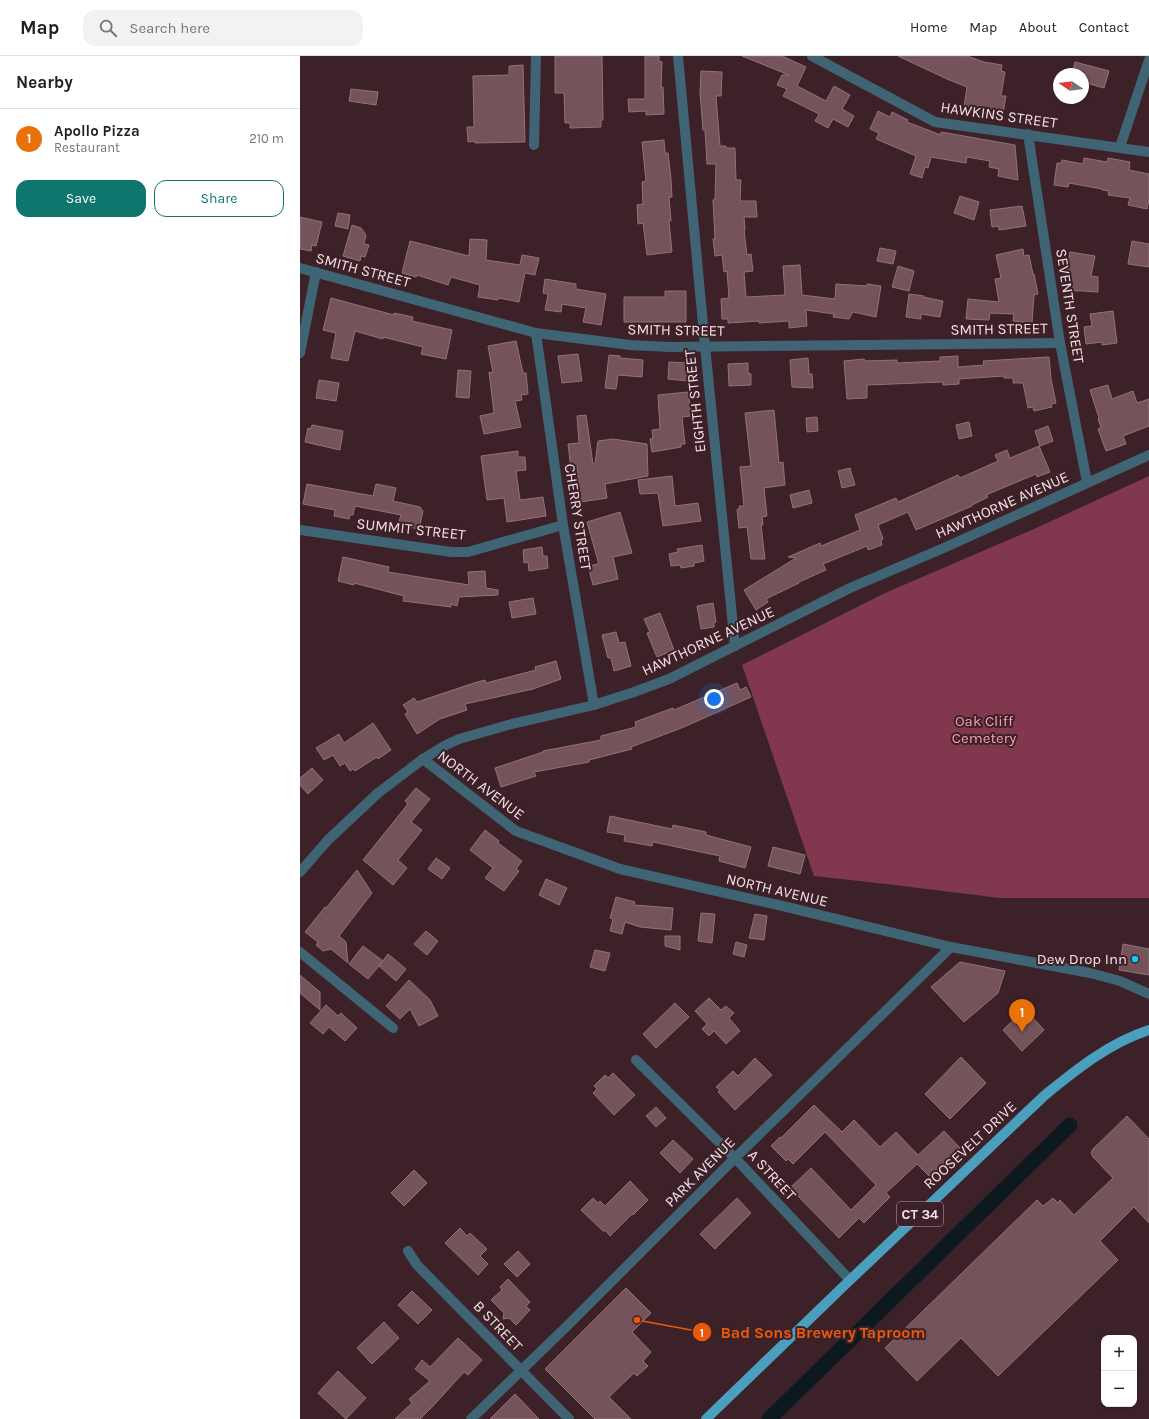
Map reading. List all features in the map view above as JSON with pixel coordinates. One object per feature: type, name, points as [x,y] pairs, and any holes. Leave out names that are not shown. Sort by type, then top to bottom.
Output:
[{"type":"main road","name":"ROOSEVELT DRIVE","points":[[706,1419],[1045,1095],[1076,1069],[1115,1044],[1149,1030]]},
{"type":"street","points":[[534,145],[536,56]]},
{"type":"street","name":"EIGHTH STREET","points":[[678,56],[735,646]]},
{"type":"street","name":"HAWKINS STREET","points":[[812,56],[934,122],[1149,152]]},
{"type":"street","points":[[1120,147],[1149,60]]},
{"type":"street","name":"SEVENTH STREET","points":[[1028,134],[1060,343],[1088,482]]},
{"type":"street","name":"SMITH STREET","points":[[300,268],[536,333],[630,345],[670,347],[1060,343]]},
{"type":"street","points":[[300,353],[316,272]]},
{"type":"street","name":"CHERRY STREET","points":[[536,333],[563,525],[594,705]]},
{"type":"street","name":"HAWTHORNE AVENUE","points":[[300,872],[328,840],[378,793],[423,759],[446,745],[459,739],[508,725],[594,705],[669,679],[850,588],[946,547],[1149,455]]},
{"type":"street","name":"SUMMIT STREET","points":[[300,530],[451,552],[468,552],[563,525]]},
{"type":"street","name":"NORTH AVENUE","points":[[423,759],[516,831],[620,869],[787,907],[951,947],[1120,981],[1149,994]]},
{"type":"street","name":"PARK AVENUE","points":[[471,1419],[951,947]]},
{"type":"street","points":[[300,952],[393,1028]]},
{"type":"street","name":"A STREET","points":[[636,1060],[735,1158],[850,1280]]},
{"type":"street","name":"B STREET","points":[[408,1251],[417,1265],[568,1419]]},
{"type":"green space","name":"Oak Cliff Cemetery","points":[[1149,476],[1149,898],[1000,898],[814,876],[742,665],[885,593],[1034,529]]},
{"type":"building","points":[[555,56],[602,56],[603,120],[601,120],[601,127],[570,128],[570,123],[565,123],[564,93],[555,93]]},
{"type":"building","points":[[645,56],[659,56],[659,61],[662,62],[661,87],[663,87],[664,114],[646,115],[646,111],[629,112],[628,99],[645,99]]},
{"type":"building","points":[[742,56],[782,56],[806,67],[797,86],[826,101],[834,86],[850,95],[842,109],[854,116],[848,127],[833,119],[828,128],[815,121],[819,114],[783,96],[787,89],[777,85],[782,75],[789,75]]},
{"type":"building","points":[[898,56],[967,56],[984,62],[1002,65],[1001,71],[1005,72],[1001,96],[1006,96],[1003,113],[964,107],[967,87]]},
{"type":"building","points":[[1075,62],[1109,71],[1104,88],[1089,84],[1089,68],[1074,68]]},
{"type":"building","points":[[523,65],[525,142],[468,142],[467,127],[474,127],[473,76],[509,75],[509,66]]},
{"type":"building","points":[[701,71],[722,72],[721,96],[716,96],[720,146],[735,148],[736,180],[741,180],[740,201],[756,201],[757,217],[744,217],[747,255],[751,254],[753,271],[744,272],[746,297],[785,295],[783,266],[800,265],[802,295],[835,299],[836,284],[867,286],[867,284],[881,286],[876,317],[853,312],[849,319],[833,317],[834,314],[806,310],[807,326],[789,328],[789,321],[728,323],[728,319],[722,319],[721,299],[729,298],[727,271],[724,272],[722,255],[715,256],[713,239],[715,239],[713,200],[715,199],[716,164],[707,164],[705,130],[703,130],[700,93]]},
{"type":"building","points":[[351,89],[378,92],[376,105],[349,101]]},
{"type":"building","points":[[878,111],[890,117],[892,112],[908,120],[907,122],[941,135],[941,132],[1015,145],[1018,180],[998,176],[999,169],[989,167],[990,161],[967,157],[966,163],[931,157],[928,168],[925,167],[922,178],[910,174],[916,156],[876,139],[879,133],[870,129]]},
{"type":"building","points":[[664,140],[665,153],[668,153],[671,179],[672,197],[669,197],[671,221],[669,221],[672,252],[647,255],[643,223],[638,224],[637,205],[643,204],[642,182],[646,181],[642,142]]},
{"type":"building","points":[[1084,158],[1107,162],[1108,158],[1130,162],[1129,170],[1149,174],[1149,200],[1147,209],[1128,205],[1130,198],[1108,195],[1109,191],[1102,189],[1069,183],[1068,187],[1054,185],[1057,163],[1061,163],[1062,160],[1083,164]]},
{"type":"building","points":[[960,196],[979,202],[974,220],[954,213]]},
{"type":"building","points":[[1022,206],[1026,226],[999,230],[998,226],[992,227],[990,210]]},
{"type":"building","points":[[338,213],[350,215],[348,229],[335,226]]},
{"type":"building","points":[[300,217],[322,222],[316,246],[312,245],[311,251],[300,249]]},
{"type":"building","points":[[352,225],[361,228],[366,235],[364,244],[369,245],[365,257],[361,256],[360,261],[343,256]]},
{"type":"building","points":[[470,239],[487,240],[486,260],[520,265],[522,255],[539,258],[535,275],[525,273],[519,302],[499,298],[498,300],[478,297],[480,285],[451,277],[448,285],[417,275],[416,277],[402,273],[410,241],[469,256]]},
{"type":"building","points":[[1132,241],[1149,244],[1149,267],[1128,264]]},
{"type":"building","points":[[880,248],[896,251],[893,264],[877,261]]},
{"type":"building","points":[[1023,249],[1024,256],[1029,255],[1038,294],[1034,295],[1032,323],[1013,321],[1014,314],[990,313],[989,320],[966,319],[968,299],[999,302],[995,279],[1001,278],[996,255]]},
{"type":"building","points":[[1070,252],[1095,256],[1091,276],[1098,277],[1098,292],[1066,290],[1066,273]]},
{"type":"building","points":[[898,266],[914,271],[909,291],[892,287]]},
{"type":"building","points":[[545,279],[576,284],[576,289],[606,294],[601,325],[583,322],[586,308],[562,304],[561,312],[545,310],[548,294],[543,293]]},
{"type":"building","points":[[665,291],[686,291],[686,322],[624,322],[624,297],[665,297]]},
{"type":"building","points":[[909,294],[943,301],[940,317],[921,314],[921,319],[906,317]]},
{"type":"building","points":[[331,298],[394,315],[394,313],[413,317],[412,321],[452,330],[446,359],[421,354],[423,347],[383,337],[383,339],[355,331],[348,361],[331,358],[336,333],[323,330]]},
{"type":"building","points":[[1113,311],[1117,343],[1102,345],[1102,342],[1086,344],[1084,327],[1092,326],[1090,314]]},
{"type":"building","points":[[516,341],[523,373],[526,373],[528,394],[521,395],[522,400],[515,401],[521,427],[484,434],[480,416],[494,413],[489,372],[493,373],[488,346]]},
{"type":"building","points":[[578,354],[582,381],[562,383],[558,356]]},
{"type":"building","points":[[609,355],[620,356],[620,358],[643,360],[642,377],[618,375],[616,389],[605,388]]},
{"type":"building","points":[[958,356],[958,367],[984,365],[983,361],[1049,357],[1051,379],[1056,403],[1051,404],[1052,407],[1034,411],[1033,407],[1028,408],[1023,383],[1013,383],[1013,378],[1004,378],[1004,376],[959,379],[959,384],[943,385],[943,382],[867,385],[867,398],[847,399],[844,361],[864,359],[865,361],[897,360],[897,363],[940,361],[940,357]]},
{"type":"building","points":[[808,358],[809,374],[812,374],[813,388],[792,387],[790,360]]},
{"type":"building","points":[[669,362],[688,363],[688,381],[668,379]]},
{"type":"building","points":[[748,363],[748,373],[751,374],[751,385],[729,386],[728,364]]},
{"type":"building","points":[[458,370],[471,371],[469,398],[456,397]]},
{"type":"building","points":[[319,380],[339,383],[336,401],[316,398]]},
{"type":"building","points":[[1108,385],[1112,399],[1133,391],[1137,403],[1149,399],[1149,426],[1123,436],[1126,444],[1106,451],[1098,429],[1101,427],[1090,390]]},
{"type":"building","points":[[688,392],[691,416],[682,417],[685,444],[681,444],[681,447],[652,452],[650,439],[653,438],[652,430],[660,429],[658,395]]},
{"type":"building","points":[[774,410],[779,463],[783,462],[785,485],[764,488],[767,516],[762,517],[763,525],[761,525],[765,559],[751,559],[747,527],[739,528],[737,509],[740,509],[739,506],[744,506],[740,467],[751,466],[745,413]]},
{"type":"building","points":[[586,415],[593,464],[595,464],[598,441],[613,439],[647,444],[648,476],[605,484],[607,498],[581,502],[577,468],[571,469],[568,444],[579,443],[577,416]]},
{"type":"building","points":[[817,417],[818,431],[807,432],[806,418]]},
{"type":"building","points":[[969,422],[972,436],[959,439],[956,425]]},
{"type":"building","points":[[312,425],[343,431],[340,450],[305,442],[308,428],[311,429]]},
{"type":"building","points":[[1048,426],[1053,441],[1040,446],[1035,431]]},
{"type":"building","points":[[1039,446],[1050,472],[1037,477],[1036,474],[986,495],[988,497],[972,506],[916,530],[908,512],[878,525],[883,539],[881,540],[882,545],[868,550],[867,546],[823,564],[826,570],[766,599],[768,602],[756,610],[744,590],[796,558],[788,557],[820,543],[821,546],[860,530],[855,515],[896,498],[898,502],[958,475],[960,478],[998,461],[995,455],[1007,450],[1010,458]]},
{"type":"building","points":[[518,451],[518,457],[525,457],[526,470],[516,471],[520,500],[543,497],[546,516],[507,522],[504,498],[487,500],[481,456]]},
{"type":"building","points":[[850,468],[855,485],[842,488],[838,471]]},
{"type":"building","points":[[672,476],[675,506],[698,503],[701,521],[663,526],[658,493],[640,494],[638,480]]},
{"type":"building","points":[[307,484],[373,496],[376,484],[396,488],[393,501],[420,507],[423,511],[419,529],[398,525],[401,515],[355,506],[353,515],[350,515],[349,519],[334,516],[335,510],[303,504]]},
{"type":"building","points":[[809,490],[812,503],[793,508],[790,495]]},
{"type":"building","points":[[620,512],[632,553],[613,557],[618,579],[593,585],[588,566],[598,564],[598,561],[587,522]]},
{"type":"building","points":[[702,545],[704,561],[694,563],[694,566],[681,568],[680,565],[671,566],[669,554],[678,552],[677,549]]},
{"type":"building","points":[[542,547],[543,556],[547,556],[548,568],[529,571],[528,562],[524,563],[523,550]]},
{"type":"building","points":[[343,557],[389,567],[388,572],[469,585],[468,572],[485,571],[486,588],[498,590],[498,595],[459,597],[457,606],[451,604],[451,607],[403,601],[404,596],[354,583],[354,585],[338,581]]},
{"type":"building","points":[[533,598],[536,614],[512,618],[509,602]]},
{"type":"building","points":[[713,603],[716,622],[714,623],[714,627],[701,629],[697,606]]},
{"type":"building","points":[[660,613],[674,650],[657,657],[647,633],[650,632],[644,619]]},
{"type":"building","points":[[616,632],[619,643],[625,642],[631,666],[614,671],[611,658],[608,658],[602,635]]},
{"type":"building","points":[[556,661],[561,679],[533,689],[465,704],[467,710],[440,719],[417,734],[405,714],[408,712],[403,705],[414,698],[417,702],[485,680],[486,683],[536,670],[535,667]]},
{"type":"building","points":[[737,683],[740,690],[746,687],[751,697],[684,727],[631,747],[632,749],[589,760],[589,762],[534,772],[536,776],[501,787],[495,768],[543,751],[601,740],[601,736],[636,727],[635,722],[673,708],[674,710]]},
{"type":"building","points":[[373,723],[391,750],[378,759],[377,757],[355,771],[353,769],[350,771],[345,763],[340,766],[333,755],[324,760],[316,748],[339,734],[344,743]]},
{"type":"building","points":[[312,768],[323,780],[308,794],[300,785],[300,778]]},
{"type":"building","points":[[416,788],[430,799],[411,822],[422,830],[398,860],[407,868],[393,885],[363,860],[408,804],[405,801]]},
{"type":"building","points":[[610,816],[672,829],[673,825],[706,832],[706,835],[751,847],[745,868],[719,861],[720,856],[653,842],[652,846],[624,841],[625,835],[607,832]]},
{"type":"building","points":[[485,830],[499,841],[498,843],[522,861],[516,869],[519,871],[504,891],[485,878],[493,868],[470,850]]},
{"type":"building","points":[[773,847],[805,855],[800,874],[768,866]]},
{"type":"building","points":[[436,858],[450,868],[442,879],[428,869]]},
{"type":"building","points":[[357,870],[372,893],[339,936],[346,942],[348,963],[331,949],[323,951],[316,945],[318,942],[305,932]]},
{"type":"building","points":[[546,879],[567,888],[559,905],[539,895]]},
{"type":"building","points":[[616,897],[635,902],[634,905],[673,908],[671,930],[640,927],[625,922],[622,934],[610,931],[613,919],[610,918]]},
{"type":"building","points":[[701,913],[715,914],[712,943],[698,941]]},
{"type":"building","points":[[755,914],[767,916],[764,940],[749,938]]},
{"type":"building","points":[[426,931],[438,941],[427,955],[414,944]]},
{"type":"building","points":[[665,936],[680,936],[680,950],[665,946]]},
{"type":"building","points":[[736,942],[747,945],[744,957],[733,954]]},
{"type":"building","name":"Dew Drop Inn","points":[[1123,944],[1149,949],[1149,975],[1119,970]]},
{"type":"building","points":[[363,946],[383,961],[368,979],[349,964]]},
{"type":"building","points":[[595,950],[610,953],[605,971],[590,967]]},
{"type":"building","points":[[388,954],[406,969],[396,981],[379,966]]},
{"type":"building","points":[[960,962],[1005,971],[998,993],[964,1022],[931,987]]},
{"type":"building","points":[[300,975],[320,992],[320,1010],[300,993]]},
{"type":"building","points":[[409,980],[430,1000],[438,1016],[419,1026],[410,1009],[400,1019],[386,1006]]},
{"type":"building","points":[[709,998],[721,1010],[726,1006],[734,1013],[729,1018],[740,1031],[726,1044],[714,1031],[709,1036],[702,1029],[707,1024],[695,1011]]},
{"type":"building","points":[[675,1003],[689,1017],[656,1048],[643,1034]]},
{"type":"building","points":[[326,1005],[338,1016],[341,1013],[357,1028],[345,1041],[329,1027],[323,1034],[310,1023]]},
{"type":"building","points":[[1025,1009],[1044,1030],[1022,1051],[1003,1030]]},
{"type":"building","points":[[961,1057],[986,1083],[950,1119],[925,1094]]},
{"type":"building","points":[[755,1058],[772,1075],[735,1110],[718,1092],[720,1090],[716,1087],[733,1071],[738,1076]]},
{"type":"building","points":[[613,1073],[635,1095],[614,1115],[593,1093],[597,1089],[594,1086],[605,1075],[608,1078]]},
{"type":"building","points":[[814,1105],[842,1132],[854,1120],[880,1147],[896,1132],[918,1155],[944,1131],[960,1148],[929,1176],[917,1164],[886,1193],[890,1197],[864,1223],[859,1218],[839,1238],[790,1188],[811,1168],[851,1210],[876,1185],[825,1132],[793,1164],[788,1159],[786,1161],[771,1146]]},
{"type":"building","points":[[656,1107],[666,1118],[656,1127],[646,1116]]},
{"type":"building","points":[[1127,1116],[1149,1139],[1149,1223],[1134,1207],[1100,1241],[1118,1260],[998,1376],[961,1338],[917,1381],[885,1348],[1037,1200],[1043,1206],[1053,1198],[1058,1203],[1060,1200],[1074,1215],[1113,1178],[1091,1153],[1093,1149]]},
{"type":"building","points":[[673,1140],[693,1159],[680,1173],[660,1153]]},
{"type":"building","points":[[414,1170],[427,1183],[404,1206],[391,1193]]},
{"type":"building","points":[[630,1181],[648,1200],[610,1236],[581,1210],[593,1198],[598,1203],[600,1201],[605,1206]]},
{"type":"building","points":[[737,1198],[751,1213],[715,1249],[700,1234]]},
{"type":"building","points":[[460,1228],[467,1236],[470,1233],[487,1249],[480,1256],[488,1264],[478,1275],[445,1243]]},
{"type":"building","points":[[518,1251],[530,1264],[517,1277],[504,1264]]},
{"type":"building","points":[[508,1279],[530,1302],[526,1306],[530,1310],[516,1325],[509,1318],[503,1319],[504,1313],[491,1300],[502,1290],[500,1287]]},
{"type":"building","points":[[626,1288],[651,1313],[632,1332],[651,1352],[643,1361],[648,1366],[637,1376],[634,1373],[609,1397],[631,1419],[595,1419],[545,1369]]},
{"type":"building","points":[[412,1291],[432,1310],[418,1324],[398,1305]]},
{"type":"building","points":[[384,1322],[399,1338],[372,1364],[357,1348]]},
{"type":"building","points":[[458,1338],[482,1360],[468,1375],[464,1372],[420,1419],[395,1419],[412,1403],[409,1399],[430,1381],[415,1369],[422,1360],[430,1367]]},
{"type":"building","points":[[338,1371],[366,1398],[346,1419],[318,1393]]},
{"type":"building","points":[[515,1394],[539,1419],[490,1419]]},
{"type":"waterway","points":[[769,1419],[1070,1125]]},
{"type":"place","name":"Dew Drop Inn","points":[[1135,959]]},
{"type":"place","name":"Apollo Pizza","points":[[1022,1032]]},
{"type":"place","name":"Bad Sons Brewery Taproom","points":[[637,1320]]}]
